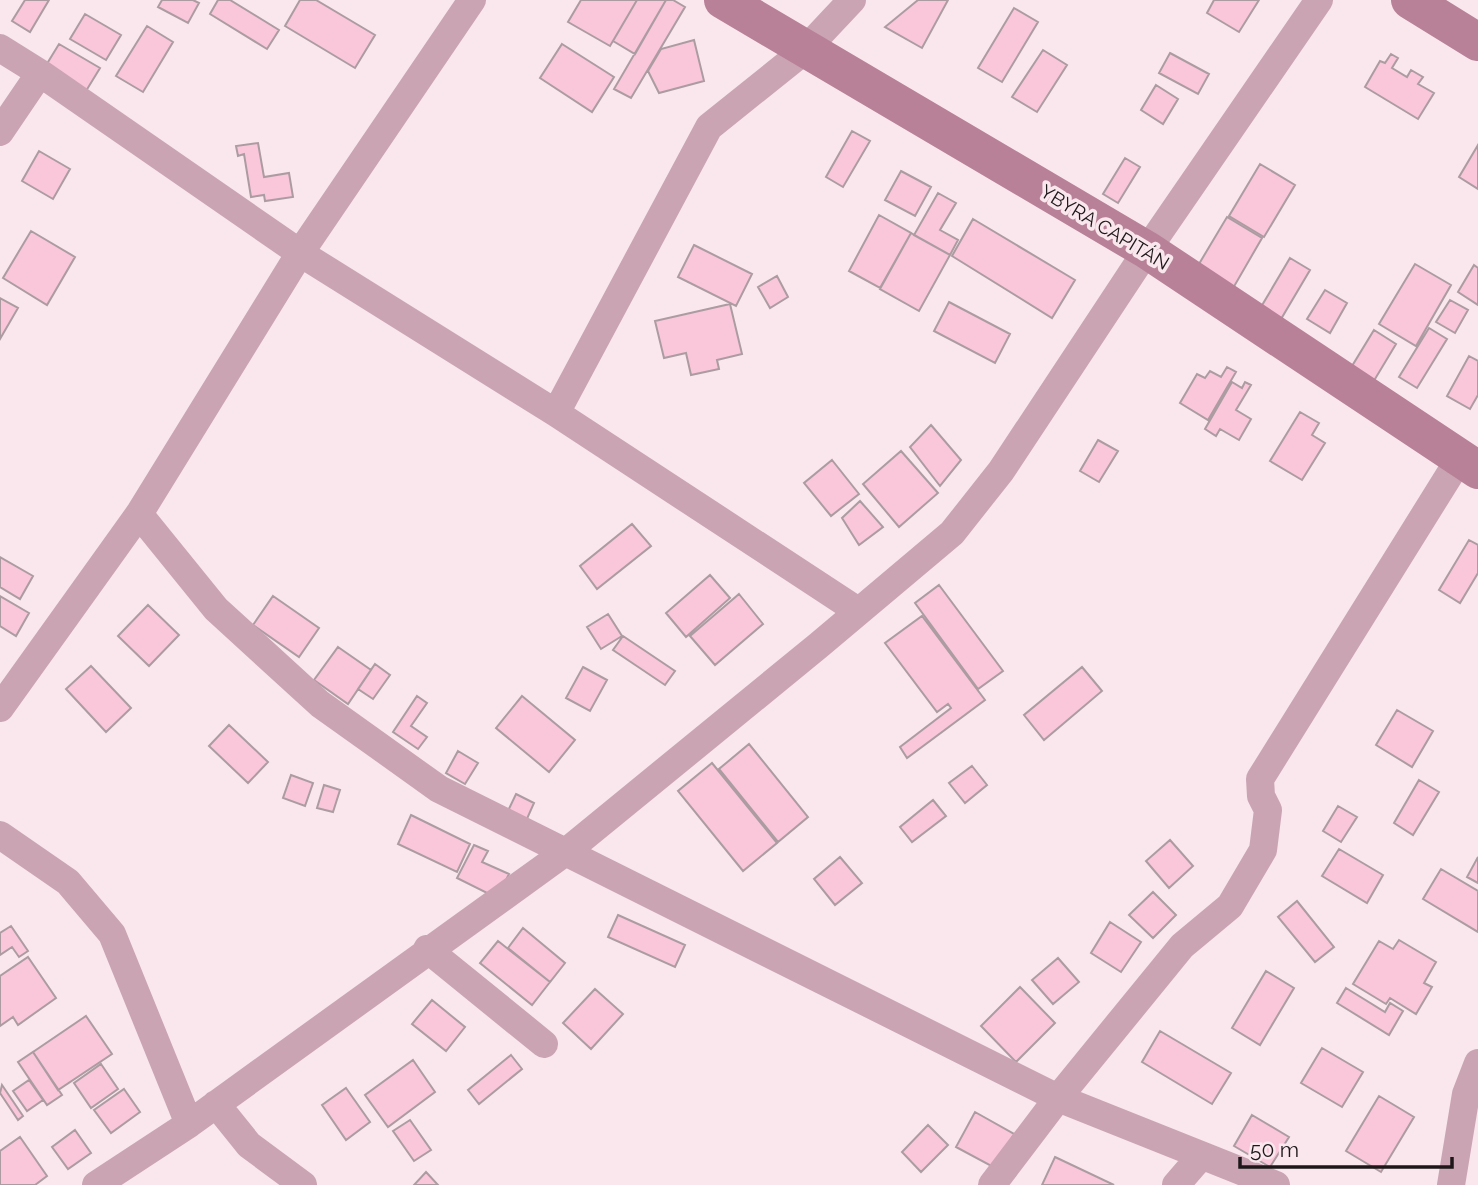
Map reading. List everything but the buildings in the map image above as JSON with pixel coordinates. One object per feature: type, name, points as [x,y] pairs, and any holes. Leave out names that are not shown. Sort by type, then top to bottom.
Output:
[{"type":"street","points":[[0,708],[139,514],[300,253],[472,0]]},
{"type":"street","name":"YBYRA CAPITÁN","points":[[723,0],[1147,250],[1469,464]]},
{"type":"street","points":[[556,413],[709,127],[805,50],[852,0]]},
{"type":"street","points":[[96,1185],[189,1124],[427,949],[567,851],[952,533],[993,481],[1147,250],[1319,0]]},
{"type":"street","points":[[1410,0],[1478,42]]},
{"type":"street","points":[[0,48],[300,253],[556,413],[858,611]]},
{"type":"street","points":[[0,132],[40,73]]},
{"type":"street","points":[[992,1185],[1058,1098],[1182,946],[1230,906],[1263,850],[1268,810],[1261,796],[1260,779],[1469,464]]},
{"type":"street","points":[[139,514],[216,609],[320,704],[439,789],[1058,1098],[1276,1185]]},
{"type":"street","points":[[0,835],[68,882],[112,934],[189,1124]]},
{"type":"street","points":[[427,949],[544,1044]]},
{"type":"street","points":[[1451,1185],[1466,1094],[1478,1063]]},
{"type":"street","points":[[216,1104],[249,1145],[303,1185]]},
{"type":"street","points":[[1176,1185],[1201,1156]]}]
